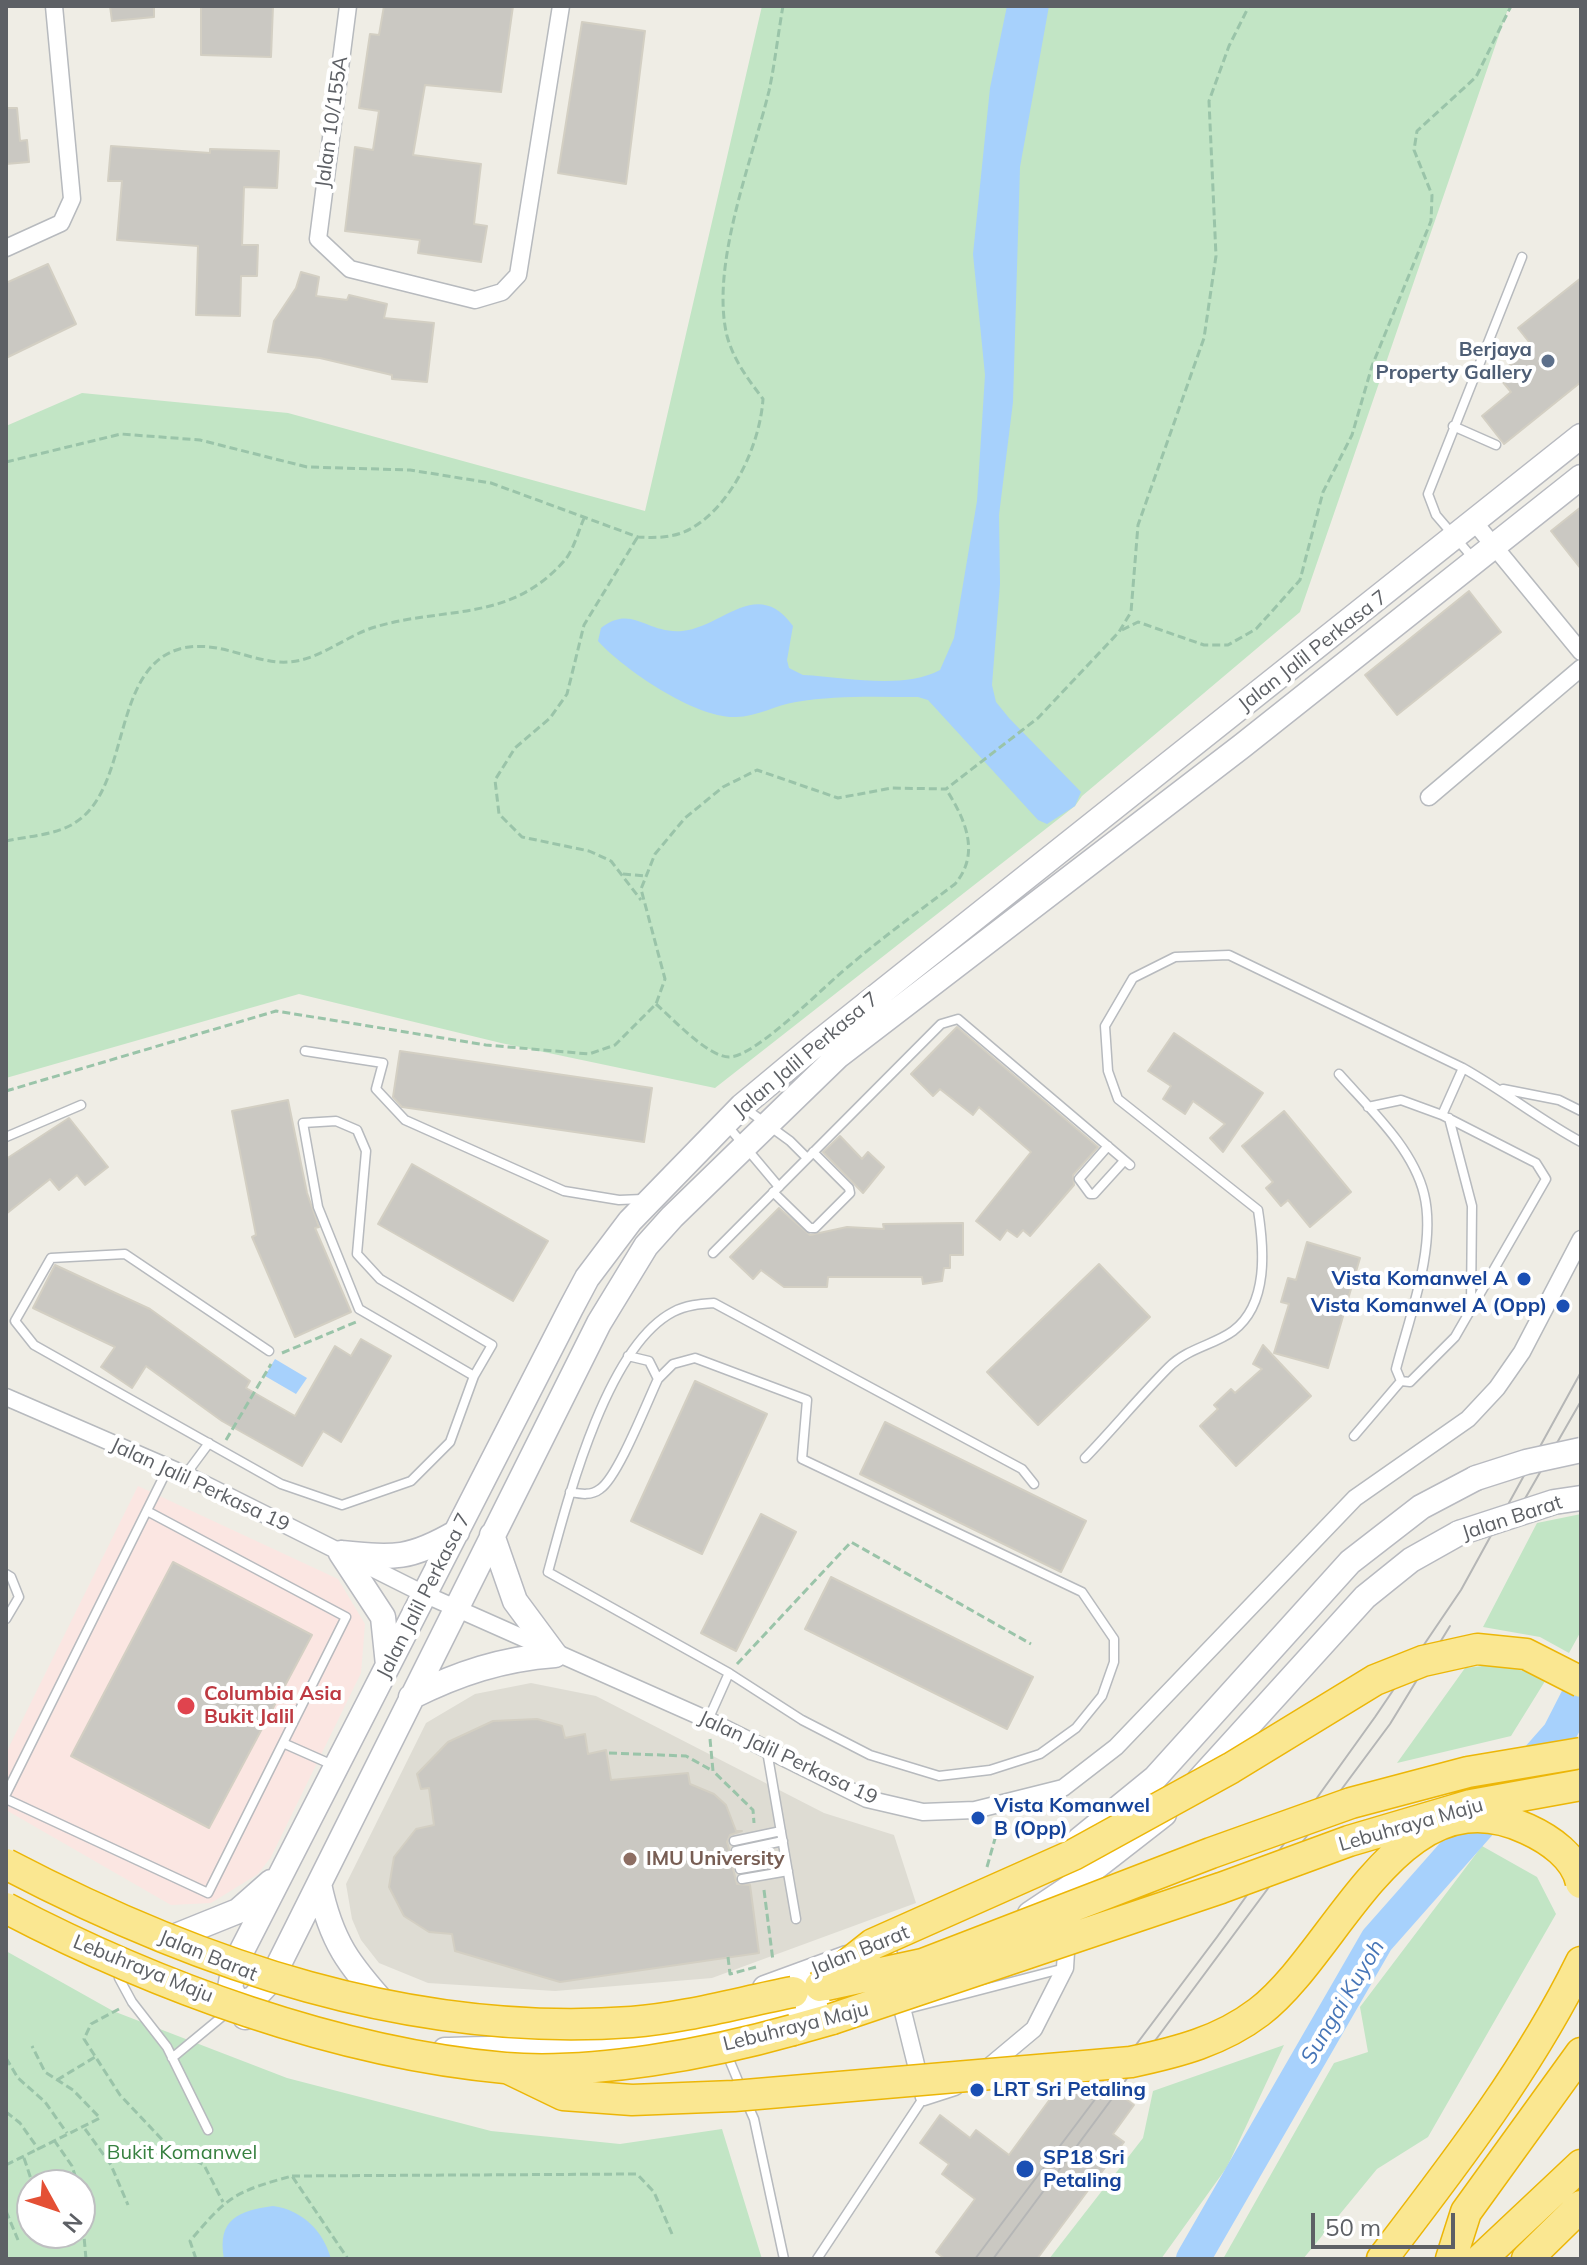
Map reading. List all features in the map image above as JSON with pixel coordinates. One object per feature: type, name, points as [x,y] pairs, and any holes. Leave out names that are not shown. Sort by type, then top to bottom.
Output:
[{"type":"highway","points":[[820,1986],[873,1944],[1073,1855],[1231,1768],[1375,1680],[1423,1661],[1477,1649],[1526,1654],[1581,1682]]},
{"type":"highway","name":"Lebuhraya Maju","points":[[6,1861],[115,1919],[217,1960],[332,1994],[441,2015],[529,2022],[635,2022],[923,1964],[1351,1803],[1468,1772],[1581,1753]]},
{"type":"highway","name":"Lebuhraya Maju","points":[[6,1908],[98,1954],[315,2031],[374,2048],[507,2068],[600,2067],[765,2038],[870,2009],[1349,1841],[1471,1805],[1581,1785]]},
{"type":"highway","points":[[507,2068],[563,2095],[632,2100],[734,2096],[1131,2062],[1196,2046],[1221,2036],[1261,2011],[1295,1975],[1381,1866],[1419,1835],[1452,1821],[1481,1817],[1508,1820],[1532,1831],[1561,1849],[1581,1883]]},
{"type":"highway","points":[[1382,2259],[1446,2175],[1557,2012],[1581,1962]]},
{"type":"highway","points":[[1451,2259],[1466,2212],[1581,2053]]},
{"type":"highway","points":[[1481,2259],[1581,2165]]},
{"type":"highway","points":[[1527,2259],[1581,2206]]},
{"type":"street","points":[[6,248],[61,223],[72,199],[54,6]]},
{"type":"street","name":"Jalan 10/155A","points":[[348,6],[318,239],[350,269],[475,300],[502,292],[518,275],[561,6]]},
{"type":"street","name":"Jalan Jalil Perkasa 7","points":[[234,1966],[587,1278],[653,1198],[734,1114],[1581,436]]},
{"type":"street","name":"Jalan Jalil Perkasa 7","points":[[271,1980],[599,1323],[646,1246],[764,1124],[838,1056],[1242,746],[1581,477]]},
{"type":"street","points":[[1465,531],[1581,652]]},
{"type":"street","points":[[1429,797],[1581,668]]},
{"type":"street","name":"Jalan Jalil Perkasa 19","points":[[6,1397],[186,1475],[424,1594],[555,1655],[708,1720],[867,1799],[923,1812],[1005,1806],[1063,1788],[1116,1747],[1355,1498],[1468,1419],[1497,1388],[1522,1352],[1581,1239]]},
{"type":"street","name":"Jalan Barat","points":[[6,1861],[166,1940],[271,1980],[392,2012],[472,2021],[592,2023],[739,1998],[886,1943],[1054,1859],[1155,1778],[1371,1543],[1421,1507],[1476,1478],[1526,1462],[1581,1450]]},
{"type":"street","name":"Jalan Barat","points":[[6,1917],[119,1978],[230,2013],[345,2043],[437,2050],[610,2047],[718,2032],[816,2006],[1031,1913],[1133,1841],[1193,1786],[1365,1597],[1411,1560],[1459,1533],[1554,1502],[1581,1498]]},
{"type":"street","points":[[341,1553],[388,1557],[416,1554],[457,1532]]},
{"type":"street","points":[[492,1535],[515,1601],[555,1655]]},
{"type":"street","points":[[341,1553],[383,1617],[388,1665]]},
{"type":"street","points":[[411,1697],[455,1674],[512,1658],[555,1655]]},
{"type":"street","points":[[886,1943],[924,2097],[972,2082],[1034,2029],[1065,1968],[1069,1888],[1054,1859]]},
{"type":"street","points":[[166,1940],[238,1911],[281,1874]]},
{"type":"street","points":[[319,1884],[327,1924],[337,1946],[353,1970],[392,2012]]},
{"type":"street","points":[[230,2013],[234,1966]]},
{"type":"street","points":[[230,2013],[253,1999],[271,1980]]},
{"type":"lane","points":[[1484,554],[1465,531],[1436,515],[1428,494],[1522,257]]},
{"type":"lane","points":[[1453,426],[1496,445]]},
{"type":"lane","points":[[1085,1458],[1171,1365],[1202,1344],[1234,1331],[1257,1296],[1264,1250],[1258,1210],[1118,1099],[1108,1071],[1105,1026],[1133,978],[1175,957],[1229,955],[1463,1068],[1498,1088],[1546,1124],[1581,1142]]},
{"type":"lane","points":[[713,1253],[941,1024],[958,1019],[1108,1146],[1127,1163],[1094,1194],[1090,1194],[1079,1179],[1108,1146]]},
{"type":"lane","points":[[305,1051],[383,1063],[376,1089],[405,1120],[564,1191],[619,1200],[653,1198]]},
{"type":"lane","points":[[1463,1068],[1445,1116],[1472,1206],[1471,1307]]},
{"type":"lane","points":[[1339,1074],[1411,1162],[1424,1195],[1425,1253],[1396,1369],[1401,1381]]},
{"type":"lane","points":[[1498,1088],[1559,1100],[1581,1111]]},
{"type":"lane","points":[[1368,1107],[1401,1100],[1445,1116],[1536,1163],[1546,1179],[1447,1346],[1410,1382],[1401,1381]]},
{"type":"lane","points":[[6,1137],[81,1105]]},
{"type":"lane","points":[[734,1114],[764,1124],[790,1141],[849,1188],[850,1193],[815,1228],[810,1228],[776,1190],[745,1143],[734,1114]]},
{"type":"lane","points":[[269,1351],[125,1254],[51,1258],[15,1321],[34,1345],[281,1484],[342,1505],[411,1481],[450,1442],[474,1376],[492,1345],[380,1279],[357,1254],[366,1151],[357,1130],[336,1121],[303,1123],[318,1207],[359,1309],[474,1376]]},
{"type":"lane","points":[[570,1492],[586,1495],[601,1489],[615,1470],[658,1379],[673,1364],[695,1358],[807,1400],[802,1459],[1082,1592],[1114,1639],[1114,1662],[1102,1696],[1076,1728],[1040,1754],[990,1770],[939,1776],[870,1755],[802,1720],[729,1673],[548,1572],[570,1492],[597,1419],[628,1356],[649,1331],[671,1313],[690,1305],[714,1303],[1022,1469],[1034,1484]]},
{"type":"lane","points":[[628,1356],[649,1361],[658,1379]]},
{"type":"lane","points":[[1354,1436],[1401,1381]]},
{"type":"lane","points":[[186,1475],[209,1443]]},
{"type":"lane","points":[[147,1511],[346,1617],[208,1893],[6,1797],[168,1467]]},
{"type":"lane","points":[[6,1574],[11,1577],[19,1597],[6,1619]]},
{"type":"lane","points":[[708,1720],[729,1673]]},
{"type":"lane","points":[[283,1743],[336,1766]]},
{"type":"lane","points":[[767,1749],[796,1919]]},
{"type":"lane","points":[[734,1841],[782,1836]]},
{"type":"lane","points":[[736,1851],[782,1836]]},
{"type":"lane","points":[[786,1861],[741,1874],[788,1871]]},
{"type":"lane","points":[[903,2010],[1065,1968]]},
{"type":"lane","points":[[119,1978],[132,2002],[172,2058],[208,2130]]},
{"type":"lane","points":[[172,2058],[230,2013]]},
{"type":"lane","points":[[718,2032],[754,2119],[784,2259]]},
{"type":"lane","points":[[817,2259],[924,2097]]},
{"type":"path","points":[[6,462],[121,434],[200,440],[307,467],[410,470],[491,483],[638,537],[662,539],[693,527],[722,501],[746,463],[762,416],[763,399],[737,364],[727,334],[723,275],[741,182],[769,90],[783,6]]},
{"type":"path","points":[[6,1091],[276,1011],[486,1045],[589,1054],[615,1045],[656,1004],[665,979],[641,889],[655,854],[685,818],[723,787],[757,770],[838,798],[892,788],[946,789],[1038,718],[1119,632],[1131,612],[1138,525],[1204,338],[1216,256],[1209,101],[1229,46],[1249,6]]},
{"type":"path","points":[[1119,632],[1138,622],[1204,645],[1228,645],[1256,629],[1300,580],[1323,492],[1352,435],[1372,366],[1431,221],[1432,195],[1414,150],[1417,131],[1476,77],[1511,6]]},
{"type":"path","points":[[6,841],[62,829],[93,808],[121,740],[128,709],[147,673],[161,658],[181,649],[211,645],[279,662],[309,658],[373,627],[426,616],[481,611],[533,588],[567,558],[585,516]]},
{"type":"path","points":[[638,537],[584,625],[567,694],[550,718],[515,748],[495,780],[499,814],[522,837],[589,851],[611,861],[644,903]]},
{"type":"path","points":[[656,1004],[714,1054],[728,1057],[742,1054],[781,1026],[850,965],[955,884],[967,869],[970,849],[965,825],[946,789]]},
{"type":"path","points":[[623,874],[646,876]]},
{"type":"path","points":[[221,1449],[276,1355],[370,1316]]},
{"type":"path","points":[[729,1673],[851,1542],[1031,1644]]},
{"type":"path","points":[[609,1753],[686,1756],[713,1771]]},
{"type":"path","points":[[978,1899],[1005,1806]]},
{"type":"path","points":[[728,1957],[730,1974],[759,1967]]},
{"type":"path","points":[[132,2002],[91,2024],[84,2039],[120,2095],[170,2148],[204,2165],[223,2202]]},
{"type":"path","points":[[6,2165],[100,2118],[73,2090],[45,2072],[32,2046]]},
{"type":"path","points":[[57,2080],[95,2057]]},
{"type":"path","points":[[6,2058],[18,2078],[45,2102],[67,2133]]},
{"type":"path","points":[[6,2112],[20,2123],[39,2150]]},
{"type":"path","points":[[84,2128],[111,2165],[128,2205]]},
{"type":"path","points":[[54,2140],[73,2169]]},
{"type":"path","points":[[24,2158],[28,2169]]},
{"type":"path","points":[[196,2259],[190,2241],[223,2202],[249,2188],[292,2176],[637,2174],[654,2192],[672,2234]]},
{"type":"path","points":[[292,2176],[348,2259]]},
{"type":"path","points":[[6,2211],[16,2235]]},
{"type":"shaded area","name":"Columbia Asia Bukit Jalil","points":[[138,1486],[338,1579],[365,1624],[361,1673],[271,1857],[258,1874],[211,1903],[171,1905],[6,1810],[6,1753]]},
{"type":"shaded area","name":"IMU University","points":[[531,1683],[596,1696],[824,1813],[894,1835],[916,1903],[712,1978],[555,1991],[428,1983],[379,1963],[361,1940],[352,1919],[346,1884],[426,1723],[475,1694]]},
{"type":"green space","points":[[762,6],[1509,6],[1300,612],[1082,796],[1075,806],[715,1088],[501,1043],[299,994],[6,1078],[6,426],[82,393],[288,413],[645,511]]},
{"type":"green space","points":[[1581,1514],[1581,1631],[1569,1653],[1540,1637],[1483,1627],[1537,1523]]},
{"type":"green space","points":[[1499,1664],[1547,1678],[1511,1736],[1397,1763],[1465,1668]]},
{"type":"green space","points":[[1482,1846],[1537,1877],[1556,1914],[1428,2137],[1377,2169],[1303,2259],[1223,2259],[1334,2063],[1368,2052],[1360,2007]]},
{"type":"green space","name":"Bukit Komanwel","points":[[6,1951],[113,2011],[287,2078],[491,2131],[620,2144],[722,2129],[762,2259],[6,2259]]},
{"type":"green space","points":[[1284,2045],[1227,2167],[1161,2259],[1049,2259],[1143,2138],[1153,2091]]},
{"type":"water","points":[[1007,6],[1049,6],[1020,167],[1013,402],[999,515],[1000,584],[992,685],[996,702],[1009,718],[1081,792],[1075,806],[1047,824],[1038,820],[928,700],[918,697],[826,698],[744,716],[720,715],[662,691],[598,641],[601,628],[612,621],[631,619],[669,631],[682,631],[697,628],[739,608],[766,605],[780,612],[793,626],[787,660],[789,668],[803,675],[891,681],[909,680],[940,670],[954,638],[977,501],[985,375],[973,254],[990,88]]},
{"type":"water","points":[[275,1359],[307,1378],[296,1394],[265,1376]]},
{"type":"water","points":[[273,2206],[294,2212],[311,2224],[323,2240],[331,2259],[224,2259],[224,2235],[233,2219],[240,2214]]},
{"type":"building","points":[[110,6],[154,6],[154,17],[112,21]]},
{"type":"building","points":[[201,6],[273,6],[271,57],[201,55]]},
{"type":"building","points":[[384,6],[513,6],[501,92],[425,85],[413,155],[481,164],[474,224],[487,226],[481,262],[418,253],[420,240],[345,231],[355,147],[373,150],[379,111],[359,108],[370,34],[379,35]]},
{"type":"building","points":[[582,22],[645,31],[626,184],[558,173]]},
{"type":"building","points":[[6,108],[17,108],[20,141],[27,140],[29,162],[6,164]]},
{"type":"building","points":[[111,146],[210,153],[210,149],[279,151],[277,188],[244,187],[242,245],[258,245],[257,276],[241,276],[240,316],[196,315],[198,246],[117,240],[122,181],[108,181]]},
{"type":"building","points":[[48,264],[76,324],[6,358],[6,283]]},
{"type":"building","points":[[301,272],[319,277],[316,296],[347,300],[349,295],[387,304],[384,318],[434,323],[427,382],[392,379],[392,375],[320,358],[268,352],[274,321],[296,288]]},
{"type":"building","name":"Berjaya Property Gallery","points":[[1581,278],[1581,382],[1504,444],[1482,416],[1511,392],[1497,375],[1533,347],[1518,328]]},
{"type":"building","points":[[1581,507],[1581,569],[1551,531]]},
{"type":"building","points":[[1469,591],[1501,632],[1397,715],[1365,675]]},
{"type":"building","points":[[957,1027],[1098,1147],[1073,1175],[1074,1185],[1030,1236],[1023,1230],[1017,1237],[1007,1230],[1000,1240],[976,1221],[1031,1152],[979,1107],[973,1115],[940,1089],[933,1096],[911,1074]]},
{"type":"building","points":[[1174,1033],[1263,1093],[1223,1152],[1210,1138],[1225,1124],[1193,1101],[1185,1114],[1163,1099],[1171,1086],[1148,1071]]},
{"type":"building","points":[[400,1051],[652,1088],[644,1142],[402,1107],[393,1097]]},
{"type":"building","points":[[288,1100],[307,1193],[319,1227],[315,1228],[351,1312],[295,1337],[252,1237],[256,1235],[232,1111]]},
{"type":"building","points":[[1284,1111],[1351,1192],[1310,1227],[1288,1200],[1281,1206],[1266,1188],[1273,1182],[1242,1146]]},
{"type":"building","points":[[69,1118],[108,1167],[85,1185],[77,1175],[59,1190],[50,1179],[6,1214],[6,1159]]},
{"type":"building","points":[[840,1136],[862,1159],[868,1152],[884,1167],[863,1193],[823,1152]]},
{"type":"building","points":[[412,1164],[548,1241],[513,1301],[378,1224]]},
{"type":"building","points":[[779,1208],[810,1235],[847,1227],[884,1229],[883,1224],[963,1223],[963,1255],[950,1255],[950,1268],[944,1268],[942,1281],[923,1284],[922,1277],[828,1277],[827,1287],[784,1287],[761,1270],[753,1279],[730,1257]]},
{"type":"building","points":[[1307,1242],[1360,1258],[1328,1368],[1274,1353],[1289,1304],[1281,1302],[1288,1278],[1296,1280]]},
{"type":"building","points":[[1099,1264],[1150,1317],[1038,1425],[987,1372]]},
{"type":"building","points":[[55,1265],[150,1309],[250,1381],[246,1388],[295,1416],[335,1346],[351,1356],[361,1339],[391,1356],[341,1442],[323,1431],[302,1466],[222,1421],[146,1366],[132,1388],[101,1367],[115,1347],[33,1308]]},
{"type":"building","points":[[1263,1345],[1311,1396],[1236,1466],[1200,1426],[1218,1409],[1214,1405],[1231,1389],[1235,1393],[1262,1369],[1253,1364]]},
{"type":"building","points":[[695,1381],[767,1414],[702,1554],[631,1521]]},
{"type":"building","points":[[885,1422],[1086,1521],[1061,1572],[860,1474]]},
{"type":"building","points":[[761,1514],[796,1532],[736,1651],[701,1633]]},
{"type":"building","points":[[173,1562],[312,1635],[209,1828],[71,1756]]},
{"type":"building","points":[[831,1577],[1033,1677],[1007,1729],[805,1629]]},
{"type":"building","points":[[537,1719],[562,1726],[565,1738],[585,1734],[588,1754],[606,1750],[611,1780],[688,1773],[690,1784],[714,1794],[726,1805],[736,1831],[742,1831],[730,1835],[727,1842],[731,1856],[746,1856],[746,1861],[736,1863],[733,1869],[737,1884],[750,1885],[759,1953],[560,1982],[455,1951],[452,1934],[429,1932],[404,1916],[389,1887],[394,1857],[416,1829],[434,1825],[429,1788],[421,1789],[417,1774],[448,1742],[493,1721]]},
{"type":"building","name":"SP18 Sri Petaling","points":[[1103,2082],[1134,2105],[1113,2134],[1124,2142],[1037,2259],[945,2259],[936,2252],[975,2199],[942,2174],[949,2164],[920,2143],[940,2115],[970,2138],[976,2130],[1009,2155],[1056,2091],[1067,2100],[1079,2085]]},
{"type":"waterway","name":"Sungai Kuyoh","points":[[1193,2259],[1377,1940],[1559,1734],[1581,1691]]},
{"type":"tram line","points":[[975,2259],[1217,1937],[1375,1717],[1461,1590],[1581,1372]]},
{"type":"tram line","points":[[1511,1523],[1581,1401]]},
{"type":"tram line","points":[[993,2259],[1390,1724],[1450,1626]]},
{"type":"place","name":"Berjaya Property Gallery","points":[[1548,361]]},
{"type":"place","name":"Vista Komanwel A","points":[[1524,1279]]},
{"type":"place","name":"Vista Komanwel A (Opp)","points":[[1563,1306]]},
{"type":"place","name":"Columbia Asia Bukit Jalil","points":[[186,1706]]},
{"type":"place","name":"Vista Komanwel B (Opp)","points":[[978,1818]]},
{"type":"place","name":"IMU University","points":[[630,1859]]},
{"type":"place","name":"LRT Sri Petaling","points":[[977,2090]]},
{"type":"place","name":"SP18 Sri Petaling","points":[[1025,2169]]}]
